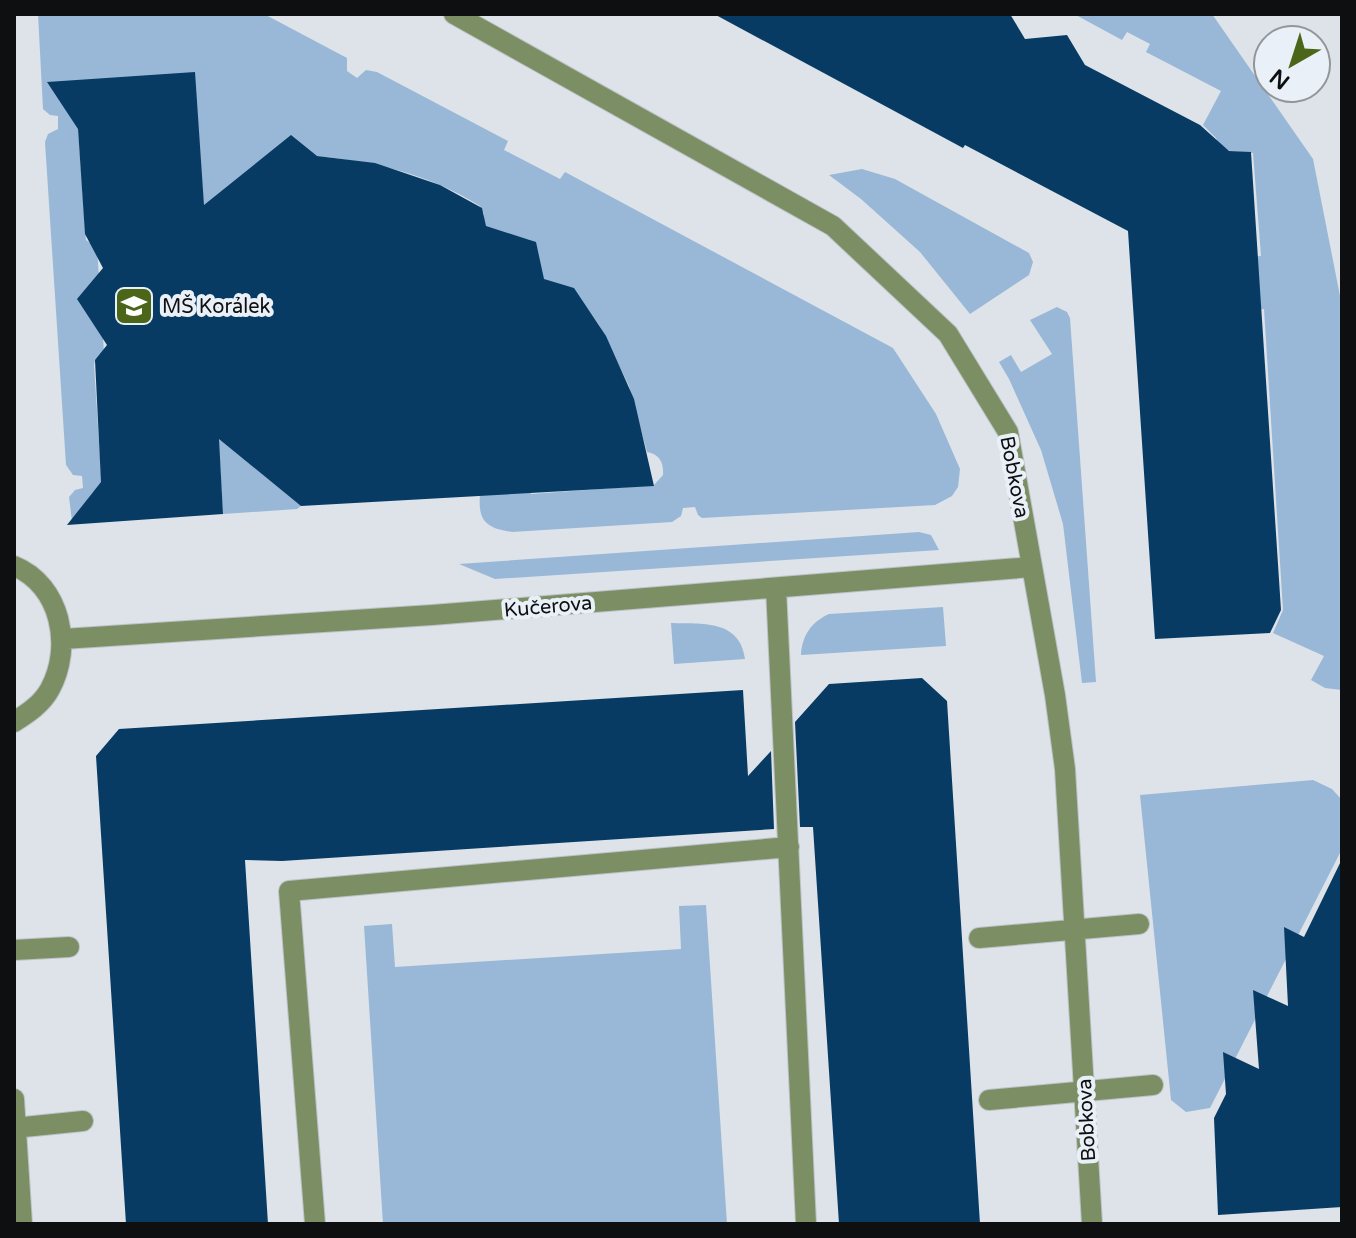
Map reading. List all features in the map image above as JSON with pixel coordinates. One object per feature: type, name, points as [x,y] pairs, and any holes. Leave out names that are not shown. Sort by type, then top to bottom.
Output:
[{"type":"street","name":"Bobkova","points":[[454,14],[833,226],[948,334],[1008,432],[1065,769],[1092,1224]]},
{"type":"street","points":[[14,566],[22,569],[43,588],[57,612],[63,639],[60,667],[49,691],[31,712],[14,722]]},
{"type":"street","name":"Kučerova","points":[[63,639],[432,615],[1032,567]]},
{"type":"street","points":[[776,588],[806,1224]]},
{"type":"street","points":[[315,1224],[289,891],[789,847]]},
{"type":"street","points":[[979,938],[1139,924]]},
{"type":"street","points":[[14,950],[69,947]]},
{"type":"street","points":[[989,1100],[1153,1085]]},
{"type":"street","points":[[14,1099],[22,1224]]},
{"type":"street","points":[[15,1128],[83,1121]]},
{"type":"shaded area","points":[[38,14],[264,14],[347,58],[347,71],[357,78],[366,70],[377,72],[508,141],[504,150],[560,179],[565,172],[893,348],[936,414],[960,469],[958,487],[952,496],[935,505],[702,518],[695,507],[683,508],[681,516],[672,522],[512,532],[489,525],[480,510],[477,468],[527,463],[531,494],[654,485],[663,475],[660,459],[647,452],[629,386],[599,325],[571,287],[555,291],[532,267],[530,240],[480,225],[484,214],[480,206],[460,194],[418,177],[375,165],[307,155],[206,237],[194,72],[77,114],[86,240],[97,248],[104,353],[95,360],[94,365],[102,488],[93,492],[72,521],[69,497],[75,490],[83,488],[82,476],[73,475],[66,465],[45,142],[48,134],[58,129],[58,116],[50,115],[43,109]]},
{"type":"shaded area","points":[[1074,14],[1212,14],[1252,71],[1252,104],[1275,104],[1313,159],[1342,306],[1342,690],[1325,688],[1311,680],[1324,656],[1273,633],[1283,610],[1264,309],[1251,310],[1247,257],[1261,256],[1253,153],[1221,150],[1216,138],[1203,125],[1221,91],[1146,52],[1150,44],[1127,32],[1122,40]]},
{"type":"shaded area","points":[[862,169],[895,179],[1029,253],[1033,262],[1029,275],[970,314],[920,252],[829,175]]},
{"type":"shaded area","points":[[1057,307],[1067,312],[1070,318],[1096,682],[1082,683],[1063,524],[1041,450],[999,362],[1011,355],[1021,372],[1052,354],[1030,320]]},
{"type":"shaded area","points":[[213,349],[301,506],[297,509],[223,514]]},
{"type":"shaded area","points":[[919,532],[931,535],[939,550],[495,579],[459,564]]},
{"type":"shaded area","points":[[943,607],[946,646],[801,655],[809,630],[829,614]]},
{"type":"shaded area","points":[[671,623],[706,624],[727,630],[742,646],[745,659],[674,664]]},
{"type":"shaded area","points":[[1313,780],[1332,789],[1342,800],[1342,849],[1210,1108],[1186,1112],[1171,1100],[1140,795]]},
{"type":"shaded area","points":[[706,905],[727,1224],[383,1224],[364,926],[392,924],[395,967],[681,949],[679,906]]},
{"type":"building","points":[[714,14],[1010,14],[1025,39],[1067,35],[1085,65],[1200,125],[1229,151],[1251,152],[1281,610],[1270,633],[1155,639],[1128,231],[965,145],[963,148]]},
{"type":"building","points":[[195,72],[204,205],[291,135],[317,156],[375,163],[440,185],[482,208],[486,226],[536,242],[544,279],[574,288],[606,336],[634,399],[654,486],[301,506],[219,439],[223,514],[67,525],[101,482],[95,360],[107,345],[77,299],[103,268],[85,234],[78,129],[47,82]]},
{"type":"building","points":[[922,678],[947,701],[980,1224],[839,1224],[813,827],[800,827],[795,722],[829,684]]},
{"type":"building","points":[[743,690],[748,776],[771,751],[774,829],[282,861],[245,860],[268,1224],[126,1224],[96,756],[119,729]]},
{"type":"building","points":[[1342,859],[1342,1207],[1218,1215],[1214,1118],[1226,1094],[1223,1052],[1259,1069],[1253,990],[1288,1006],[1284,927],[1304,937]]},
{"type":"place","name":"MŠ Korálek","points":[[134,306]]}]
